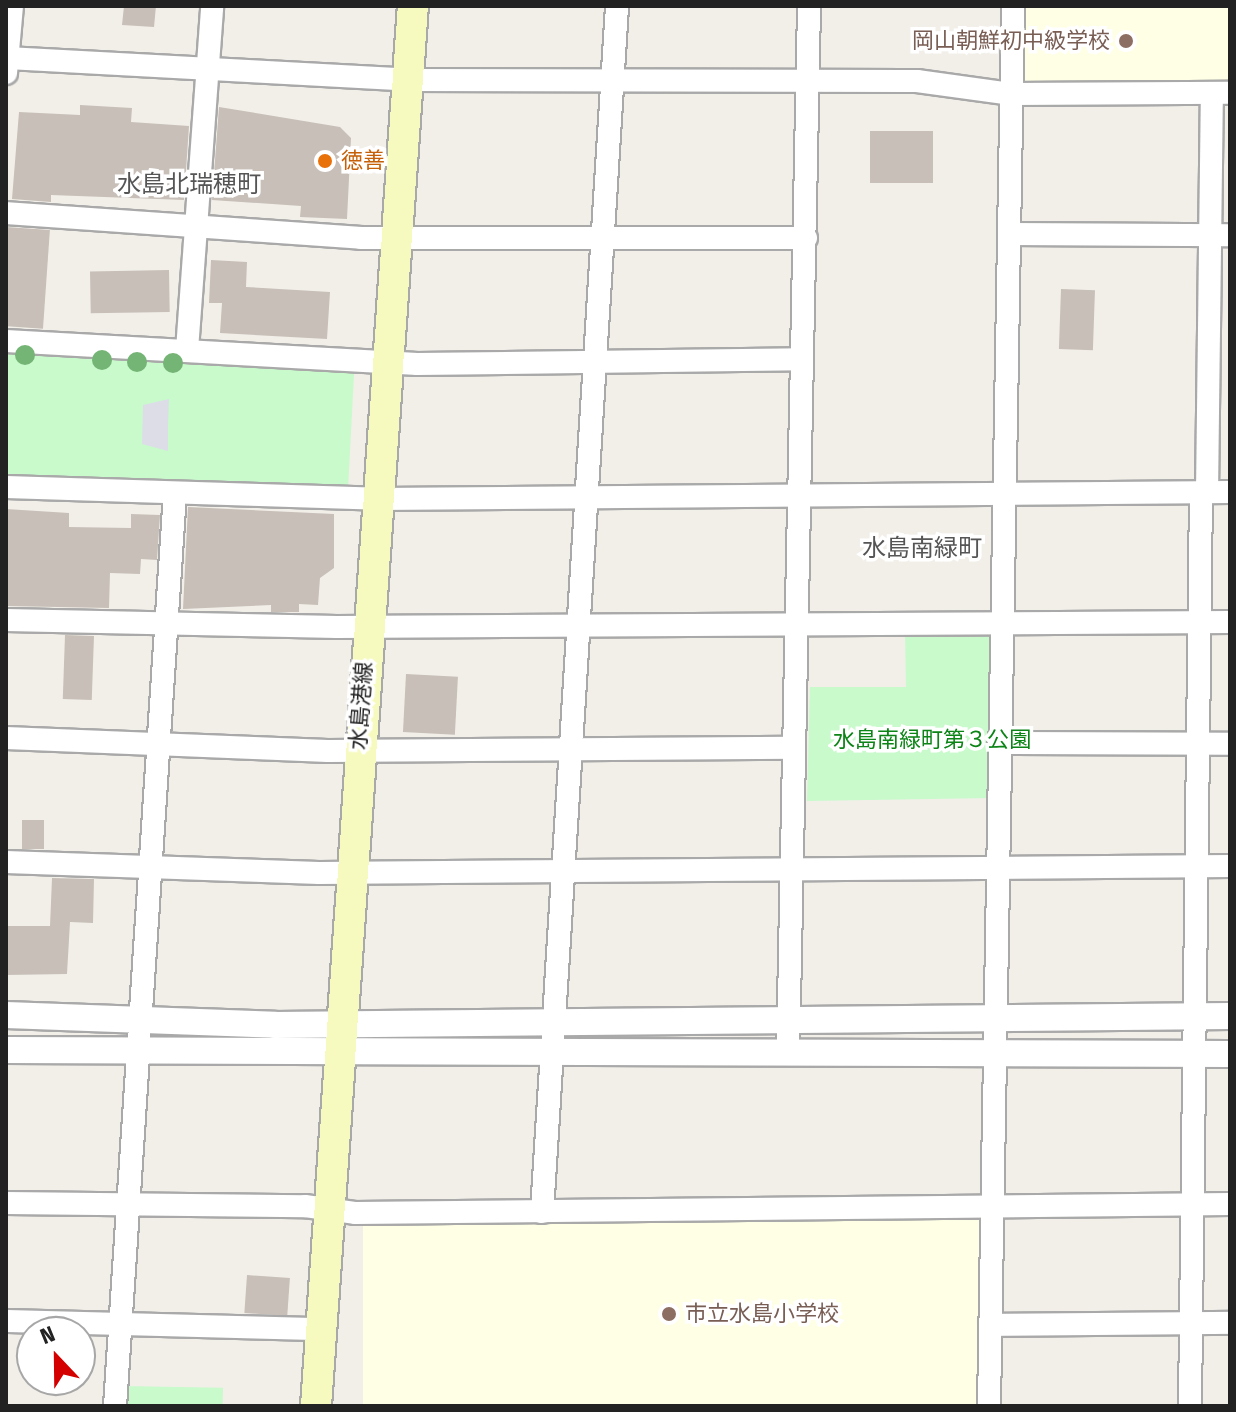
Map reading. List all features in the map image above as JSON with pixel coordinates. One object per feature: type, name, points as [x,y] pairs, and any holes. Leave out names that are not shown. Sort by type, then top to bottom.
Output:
[{"type":"main road","name":"水島港線","points":[[316,1406],[343,1023],[358,749],[413,6]]},
{"type":"street","points":[[12,6],[7,66],[208,69],[408,80],[917,81],[1012,94],[1221,93],[1220,234],[1204,492],[1200,622],[1192,1054],[1190,1406]]},
{"type":"street","points":[[187,350],[212,6]]},
{"type":"street","points":[[542,1212],[617,6]]},
{"type":"street","points":[[788,1053],[809,6]]},
{"type":"street","points":[[989,1406],[990,1206],[1013,6]]},
{"type":"street","points":[[6,213],[396,237],[604,235],[806,238]]},
{"type":"street","points":[[1010,234],[1220,234]]},
{"type":"street","points":[[6,341],[386,361],[802,359]]},
{"type":"street","points":[[6,487],[378,499],[586,494],[1230,492]]},
{"type":"street","points":[[115,1406],[175,494]]},
{"type":"street","points":[[6,620],[367,626],[578,622],[1230,622]]},
{"type":"street","points":[[6,738],[358,749],[794,748]]},
{"type":"street","points":[[999,743],[1230,744]]},
{"type":"street","points":[[6,862],[352,873],[562,868],[792,871],[1230,866]]},
{"type":"street","points":[[6,1015],[343,1023],[995,1021],[1230,1016]]},
{"type":"street","points":[[6,1050],[993,1056],[1230,1054]]},
{"type":"street","points":[[6,1203],[542,1212],[1230,1204]]},
{"type":"street","points":[[6,1321],[321,1329]]},
{"type":"street","points":[[990,1325],[1230,1323]]},
{"type":"shaded area","name":"岡山朝鮮初中級学校","points":[[1023,6],[1230,6],[1230,81],[1023,81]]},
{"type":"shaded area","points":[[169,399],[168,451],[142,444],[143,405]]},
{"type":"shaded area","name":"市立水島小学校","points":[[363,1216],[982,1216],[982,1406],[363,1406]]},
{"type":"green space","points":[[6,347],[355,365],[348,495],[6,477]]},
{"type":"green space","name":"水島南緑町第３公園","points":[[905,633],[993,634],[992,798],[807,801],[810,687],[906,687]]},
{"type":"green space","points":[[121,1386],[223,1388],[223,1406],[121,1406]]},
{"type":"building","points":[[124,6],[156,6],[154,27],[122,25]]},
{"type":"building","points":[[80,105],[132,108],[131,122],[189,126],[184,200],[51,195],[51,202],[12,199],[19,112],[80,115]]},
{"type":"building","points":[[219,107],[340,127],[351,138],[347,219],[300,217],[301,206],[212,200]]},
{"type":"building","points":[[870,131],[933,131],[933,183],[870,183]]},
{"type":"building","points":[[6,227],[50,230],[43,329],[6,326]]},
{"type":"building","points":[[211,260],[247,262],[246,287],[330,292],[327,339],[220,333],[222,303],[209,303]]},
{"type":"building","points":[[169,270],[170,312],[91,313],[90,271]]},
{"type":"building","points":[[1061,289],[1095,290],[1093,350],[1059,349]]},
{"type":"building","points":[[188,507],[334,514],[334,568],[320,578],[318,605],[299,604],[299,612],[271,612],[271,605],[183,609]]},
{"type":"building","points":[[6,509],[69,513],[69,527],[131,528],[131,514],[160,515],[157,560],[141,559],[140,574],[110,573],[109,608],[6,606]]},
{"type":"building","points":[[65,635],[94,636],[92,700],[63,699]]},
{"type":"building","points":[[406,674],[458,677],[455,735],[403,732]]},
{"type":"building","points":[[22,820],[44,820],[44,849],[22,849]]},
{"type":"building","points":[[52,878],[94,879],[93,923],[70,922],[67,974],[6,975],[6,926],[50,926]]},
{"type":"building","points":[[247,1275],[290,1278],[287,1316],[244,1313]]},
{"type":"place","name":"岡山朝鮮初中級学校","points":[[1126,41]]},
{"type":"place","name":"徳善","points":[[325,161]]},
{"type":"place","name":"市立水島小学校","points":[[669,1314]]},
{"type":"district","name":"水島北瑞穂町","points":[[189,185]]},
{"type":"district","name":"水島南緑町","points":[[922,549]]}]
